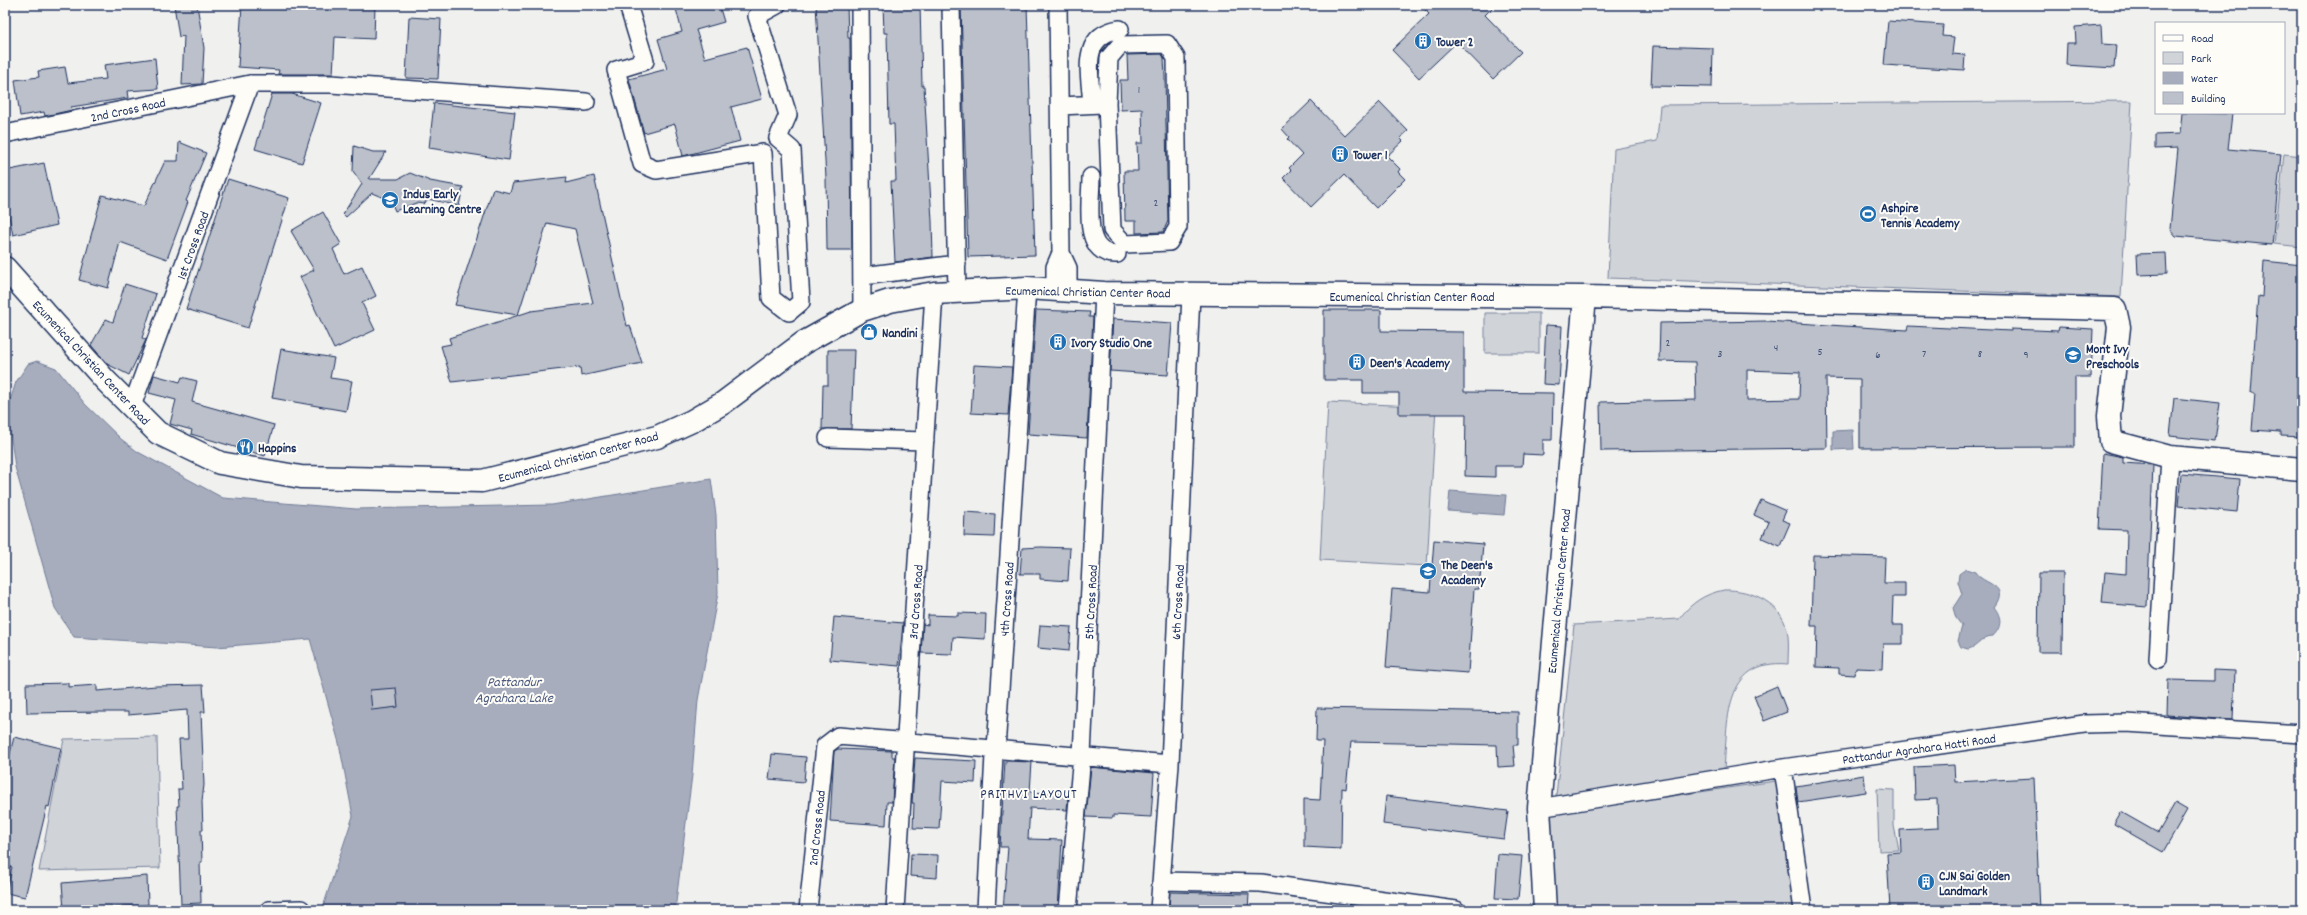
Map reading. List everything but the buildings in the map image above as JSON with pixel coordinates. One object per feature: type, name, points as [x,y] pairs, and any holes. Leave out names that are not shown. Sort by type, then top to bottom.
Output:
[{"type":"street","points":[[628,5],[644,61],[616,70],[642,164],[656,170],[669,169],[763,153],[771,298],[789,312],[801,302],[792,150],[778,138],[788,115],[757,16],[777,5]]},
{"type":"street","points":[[860,5],[863,276],[862,310]]},
{"type":"street","points":[[951,5],[957,292]]},
{"type":"street","points":[[1058,5],[1062,179],[1061,253],[1068,268],[1062,289]]},
{"type":"street","points":[[1099,104],[1109,58],[1120,45],[1166,44],[1176,58],[1178,227],[1169,242],[1125,244],[1112,230],[1110,177],[1099,104],[1089,54],[1099,38],[1112,30],[1120,29]]},
{"type":"street","name":"2nd Cross Road","points":[[5,134],[250,84],[330,84],[586,102]]},
{"type":"street","name":"1st Cross Road","points":[[132,406],[250,84]]},
{"type":"street","points":[[1060,106],[1099,104]]},
{"type":"street","points":[[1090,177],[1092,239],[1102,251],[1117,254]]},
{"type":"street","points":[[1062,179],[1110,177]]},
{"type":"street","points":[[863,276],[957,264]]},
{"type":"street","name":"Ecumenical Christian Center Road","points":[[5,268],[106,381],[158,433],[220,463],[301,477],[482,481],[657,437],[685,424],[723,403],[803,343],[862,310],[890,301],[934,293],[1027,288],[1062,289],[1104,293],[1585,297],[1539,808],[1545,910]]},
{"type":"street","name":"4th Cross Road","points":[[986,910],[994,755],[996,748],[1027,288]]},
{"type":"street","name":"3rd Cross Road","points":[[895,910],[907,742],[934,293]]},
{"type":"street","name":"5th Cross Road","points":[[1068,910],[1082,755],[1104,293]]},
{"type":"street","name":"6th Cross Road","points":[[1159,910],[1170,764],[1191,294]]},
{"type":"street","points":[[1585,297],[2115,309],[2118,327],[2109,416],[2111,441],[2170,457],[2302,469]]},
{"type":"street","points":[[828,438],[925,441]]},
{"type":"street","points":[[2158,659],[2170,457]]},
{"type":"street","name":"Pattandur Agrahara Hatti Road","points":[[1539,808],[1783,768],[2084,724],[2126,723],[2302,734]]},
{"type":"street","name":"2nd Cross Road","points":[[808,910],[825,746],[838,736],[907,742]]},
{"type":"street","points":[[907,742],[1082,755],[1170,764]]},
{"type":"street","points":[[1783,768],[1803,910]]},
{"type":"street","points":[[1161,881],[1261,883],[1456,910]]},
{"type":"street","points":[[269,910],[301,909]]},
{"type":"green space","name":"Ashpire Tennis Academy","points":[[2132,101],[2121,297],[1608,278],[1614,149],[1657,141],[1660,105]]},
{"type":"green space","points":[[2284,154],[2302,156],[2302,247],[2274,244]]},
{"type":"green space","points":[[1485,313],[1539,313],[1539,353],[1485,353]]},
{"type":"green space","points":[[1328,402],[1436,407],[1427,566],[1320,560]]},
{"type":"green space","points":[[1724,590],[1735,590],[1756,596],[1774,607],[1781,615],[1786,625],[1788,636],[1788,664],[1766,665],[1751,671],[1740,683],[1733,697],[1729,714],[1726,733],[1724,770],[1556,796],[1574,625],[1679,619],[1688,608],[1698,600],[1710,594]]},
{"type":"green space","points":[[157,737],[160,868],[39,871],[64,739]]},
{"type":"green space","points":[[1776,781],[1796,910],[1555,910],[1548,814]]},
{"type":"green space","points":[[1877,789],[1894,790],[1894,826],[1899,850],[1879,851]]},
{"type":"water","name":"Pattandur Agrahara Lake","points":[[37,361],[56,368],[85,404],[121,439],[138,452],[223,498],[356,509],[552,505],[711,479],[716,515],[718,593],[698,700],[692,775],[675,910],[322,910],[353,816],[339,743],[310,639],[217,647],[74,637],[55,608],[15,467],[7,410],[16,382],[28,364]]},
{"type":"water","points":[[1853,430],[1854,449],[1833,450],[1833,431]]},
{"type":"water","points":[[1450,491],[1506,495],[1504,515],[1448,511]]},
{"type":"water","points":[[1966,569],[1975,572],[1998,589],[1998,599],[1994,607],[2000,618],[1998,629],[1993,636],[1989,636],[1972,648],[1968,649],[1961,647],[1958,641],[1962,626],[1956,618],[1953,608],[1962,594],[1958,582],[1959,574]]},
{"type":"place","name":"Tower 2","points":[[1423,41]]},
{"type":"place","name":"Tower 1","points":[[1340,154]]},
{"type":"place","name":"Indus Early Learning Centre","points":[[390,200]]},
{"type":"place","name":"Ashpire Tennis Academy","points":[[1868,214]]},
{"type":"place","name":"Nandini","points":[[869,332]]},
{"type":"place","name":"Ivory Studio One","points":[[1058,342]]},
{"type":"place","name":"Mont Ivy Preschools","points":[[2073,355]]},
{"type":"place","name":"Deen's Academy","points":[[1357,362]]},
{"type":"place","name":"Happins","points":[[245,447]]},
{"type":"place","name":"The Deen's Academy","points":[[1428,571]]},
{"type":"place","name":"CJN Sai Golden Landmark","points":[[1926,882]]},
{"type":"district","name":"PRITHVI LAYOUT","points":[[1029,793]]}]
